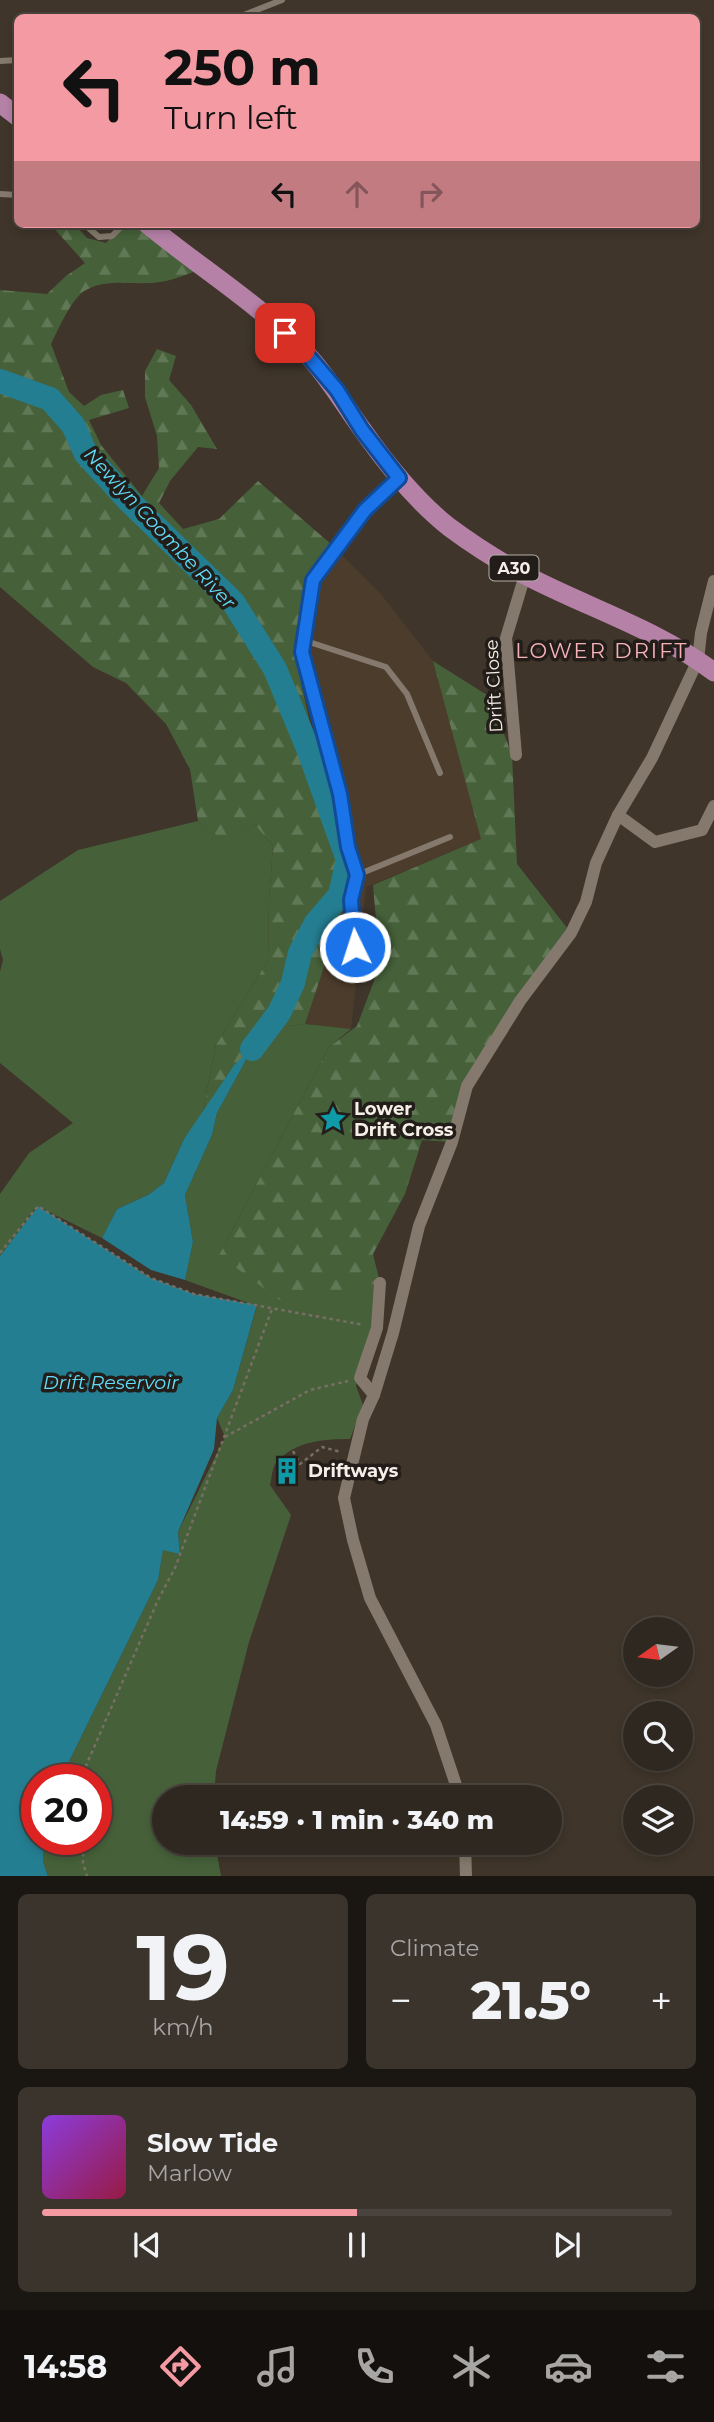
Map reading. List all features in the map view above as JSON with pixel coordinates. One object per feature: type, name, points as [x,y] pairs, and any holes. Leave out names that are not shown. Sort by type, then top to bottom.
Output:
[{"type":"main road","points":[[0,103],[14,114]]},
{"type":"main road","name":"A30","points":[[152,228],[265,315],[304,351],[337,390],[362,430],[399,478],[448,526],[525,575],[621,618],[698,660],[714,673]]},
{"type":"street","name":"Drift Close","points":[[516,755],[506,638],[525,575]]},
{"type":"street","points":[[456,1785],[436,1725],[370,1598],[344,1498],[363,1419],[374,1395],[393,1333],[419,1226],[452,1142],[467,1086],[520,1002],[571,933],[586,902],[596,863],[618,815],[652,758],[698,660],[701,633],[714,581]]},
{"type":"street","points":[[618,815],[655,842],[702,830],[714,806]]},
{"type":"street","points":[[374,1395],[360,1378],[377,1328],[380,1283]]},
{"type":"street","points":[[465,1855],[466,1876]]},
{"type":"lane","points":[[246,14],[282,0]]},
{"type":"lane","points":[[88,228],[99,237],[112,236],[120,228]]},
{"type":"lane","points":[[348,963],[355,947],[351,900],[357,875],[348,847],[340,794],[302,652],[303,640],[313,580],[365,510],[399,478]]},
{"type":"lane","points":[[303,640],[386,667],[407,694],[440,773]]},
{"type":"lane","points":[[357,875],[450,837]]},
{"type":"path","points":[[0,1253],[37,1206],[151,1278],[194,1294],[377,1328]]},
{"type":"path","points":[[88,1764],[169,1579],[225,1437],[271,1309]]},
{"type":"path","points":[[225,1437],[310,1390],[360,1378]]},
{"type":"path","points":[[293,1451],[300,1464],[322,1447],[355,1456]]},
{"type":"path","points":[[83,1855],[87,1876]]},
{"type":"shaded area","points":[[332,545],[381,594],[433,661],[482,839],[366,887],[351,1030],[305,1024],[348,895],[348,858],[296,660],[311,578]]},
{"type":"green space","points":[[54,228],[78,228],[87,238],[106,243],[120,228],[152,228],[203,268],[164,281],[110,283],[86,290],[71,306],[51,344],[69,392],[84,406],[101,395],[123,390],[129,408],[89,420],[101,445],[142,496],[159,468],[157,436],[145,397],[145,371],[157,349],[176,356],[169,380],[191,405],[217,449],[198,447],[170,481],[159,503],[183,529],[219,519],[258,481],[332,545],[311,579],[296,660],[348,895],[305,1024],[270,1028],[202,1115],[216,1045],[268,960],[273,846],[255,825],[223,840],[198,821],[190,769],[166,724],[126,683],[93,667],[0,587],[0,290],[47,294],[85,263]]},
{"type":"green space","points":[[433,661],[490,697],[512,755],[517,864],[571,933],[467,1086],[452,1142],[422,1140],[405,1194],[373,1254],[380,1283],[281,1301],[219,1255],[329,1047],[357,1026],[380,965],[373,885],[481,839]]},
{"type":"green space","points":[[198,821],[223,839],[255,825],[273,846],[268,960],[216,1045],[202,1115],[184,1139],[164,1183],[148,1195],[117,1209],[102,1238],[37,1206],[0,1256],[0,1194],[29,1153],[73,1123],[0,1063],[0,972],[3,960],[0,949],[0,901],[78,850]]},
{"type":"green space","points":[[305,1024],[351,1029],[329,1047],[219,1255],[380,1283],[377,1328],[356,1386],[363,1405],[350,1439],[320,1441],[300,1446],[283,1456],[274,1468],[270,1485],[291,1515],[249,1642],[216,1771],[215,1785],[152,1785],[152,1855],[217,1855],[221,1876],[48,1876],[43,1855],[112,1855],[112,1764],[68,1764],[158,1580],[163,1549],[180,1553],[178,1532],[225,1437],[217,1418],[233,1390],[257,1306],[185,1280],[193,1242],[185,1195],[212,1135],[217,1113],[252,1049],[270,1028]]},
{"type":"water","points":[[252,1049],[217,1113],[212,1135],[185,1195],[193,1242],[185,1280],[151,1270],[102,1238],[117,1209],[148,1195],[164,1183],[184,1139],[235,1064]]},
{"type":"water","name":"Drift Reservoir","points":[[38,1206],[151,1278],[194,1294],[257,1305],[233,1390],[217,1418],[214,1449],[178,1532],[180,1554],[163,1550],[158,1580],[68,1764],[21,1764],[21,1855],[43,1855],[48,1876],[0,1876],[0,1256]]},
{"type":"building","name":"Driftways","points":[[281,1463],[296,1467],[291,1485],[276,1480]]},
{"type":"waterway","name":"Newlyn Coombe River","points":[[0,381],[50,399],[73,425],[86,454],[129,501],[233,602],[275,669],[309,751],[348,860],[340,895],[316,923],[300,953],[293,983],[279,1013],[252,1049]]},
{"type":"place","name":"Lower Drift Cross","points":[[333,1119]]},
{"type":"place","name":"Driftways","points":[[287,1471]]},
{"type":"district","name":"LOWER DRIFT","points":[[602,651]]},
{"type":"route","points":[[285,333],[337,390],[362,430],[399,478],[365,510],[313,580],[302,652],[340,794],[348,847],[357,875],[351,900],[355,947]]}]
